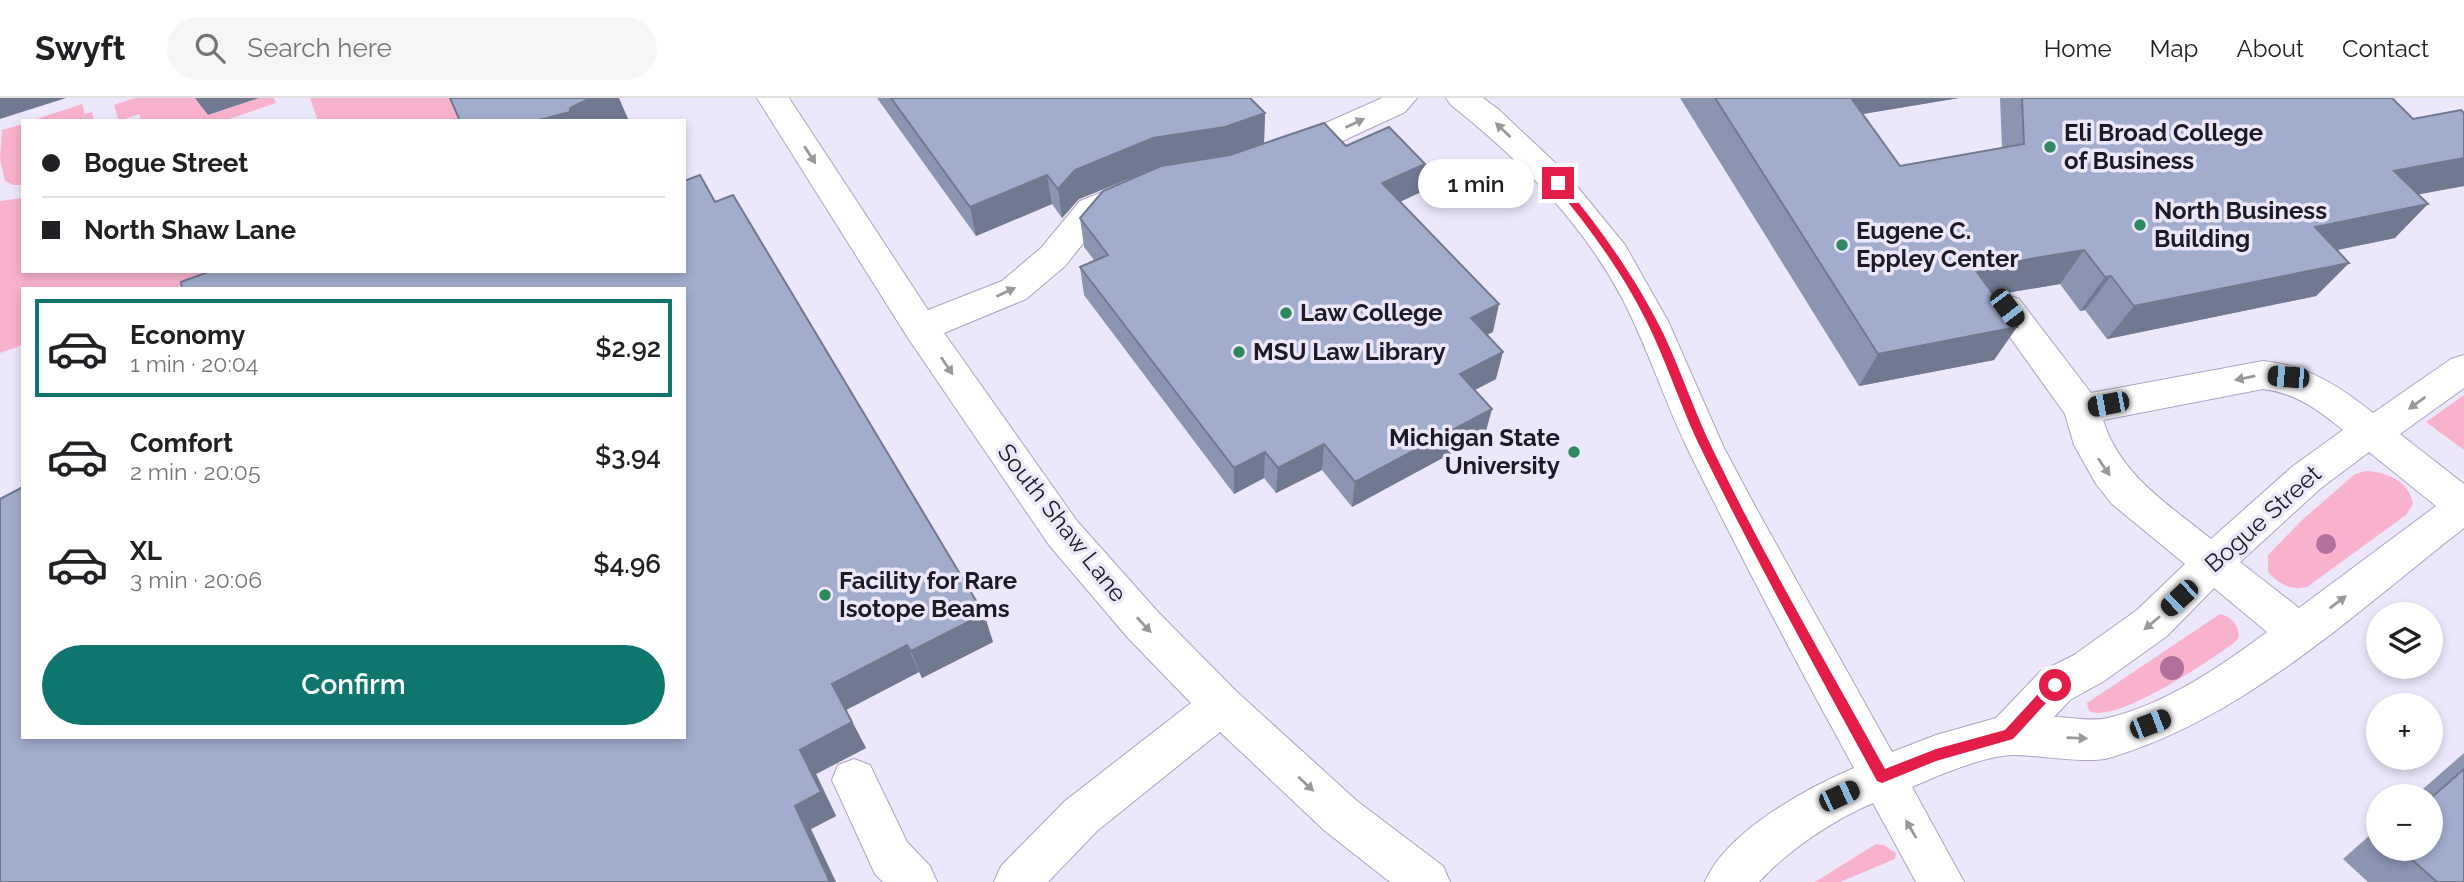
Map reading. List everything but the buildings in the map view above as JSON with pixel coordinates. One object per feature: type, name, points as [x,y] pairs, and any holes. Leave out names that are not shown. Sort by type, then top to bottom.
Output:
[{"type":"street","name":"South Shaw Lane","points":[[773,98],[921,328],[1063,533],[1143,625],[1221,705],[1341,816],[1427,882]]},
{"type":"street","points":[[1252,162],[1323,137],[1394,105],[1401,98]]},
{"type":"street","points":[[1462,98],[1493,121],[1558,183],[1593,226],[1629,278],[1742,519],[1941,882]]},
{"type":"street","points":[[921,328],[1014,290],[1053,257],[1092,209],[1146,186]]},
{"type":"street","points":[[2007,308],[2082,409],[2090,440],[2102,467],[2126,494],[2298,632]]},
{"type":"street","name":"Bogue Street","points":[[2009,735],[2055,685],[2089,668],[2152,624],[2280,499],[2368,432],[2393,420],[2464,369]]},
{"type":"street","points":[[1728,882],[1750,858],[1782,833],[1839,796],[1936,755],[2009,735],[2105,739],[2166,719],[2245,673],[2464,506],[2311,386],[2288,377],[2263,375],[2082,409]]},
{"type":"street","points":[[1017,882],[1081,816],[1221,705]]},
{"type":"street","points":[[854,780],[891,858],[914,882]]},
{"type":"shaded area","points":[[134,98],[203,98],[209,115],[259,98],[274,98],[276,103],[229,119],[140,119],[139,114],[118,119],[114,105]]},
{"type":"shaded area","points":[[310,98],[454,98],[464,119],[317,119]]},
{"type":"shaded area","points":[[82,104],[85,114],[92,112],[94,119],[37,119]]},
{"type":"shaded area","points":[[21,125],[21,185],[5,181],[0,159],[2,130]]},
{"type":"shaded area","points":[[21,198],[21,273],[214,273],[177,287],[21,287],[21,346],[0,353],[0,201]]},
{"type":"shaded area","points":[[2464,395],[2464,450],[2426,422]]},
{"type":"shaded area","points":[[2366,471],[2382,473],[2396,479],[2407,489],[2413,504],[2406,515],[2307,587],[2286,586],[2276,580],[2268,572],[2268,555],[2301,521],[2355,474]]},
{"type":"shaded area","points":[[2220,614],[2231,619],[2236,625],[2239,637],[2235,642],[2185,675],[2140,700],[2102,713],[2089,711],[2087,703]]},
{"type":"shaded area","points":[[1876,844],[1884,845],[1896,853],[1895,859],[1840,882],[1815,882]]},
{"type":"place","name":"Eli Broad College of Business","points":[[2050,147]]},
{"type":"place","name":"North Business Building","points":[[2140,225]]},
{"type":"place","name":"Eugene C. Eppley Center","points":[[1842,245]]},
{"type":"place","name":"Law College","points":[[1286,313]]},
{"type":"place","name":"MSU Law Library","points":[[1239,352]]},
{"type":"place","name":"Michigan State University","points":[[1574,452]]},
{"type":"place","name":"Facility for Rare Isotope Beams","points":[[825,595]]},
{"type":"route","points":[[1558,183],[1593,226],[1629,278],[1742,519],[1882,777],[1936,755],[2009,735],[2055,685]]}]
